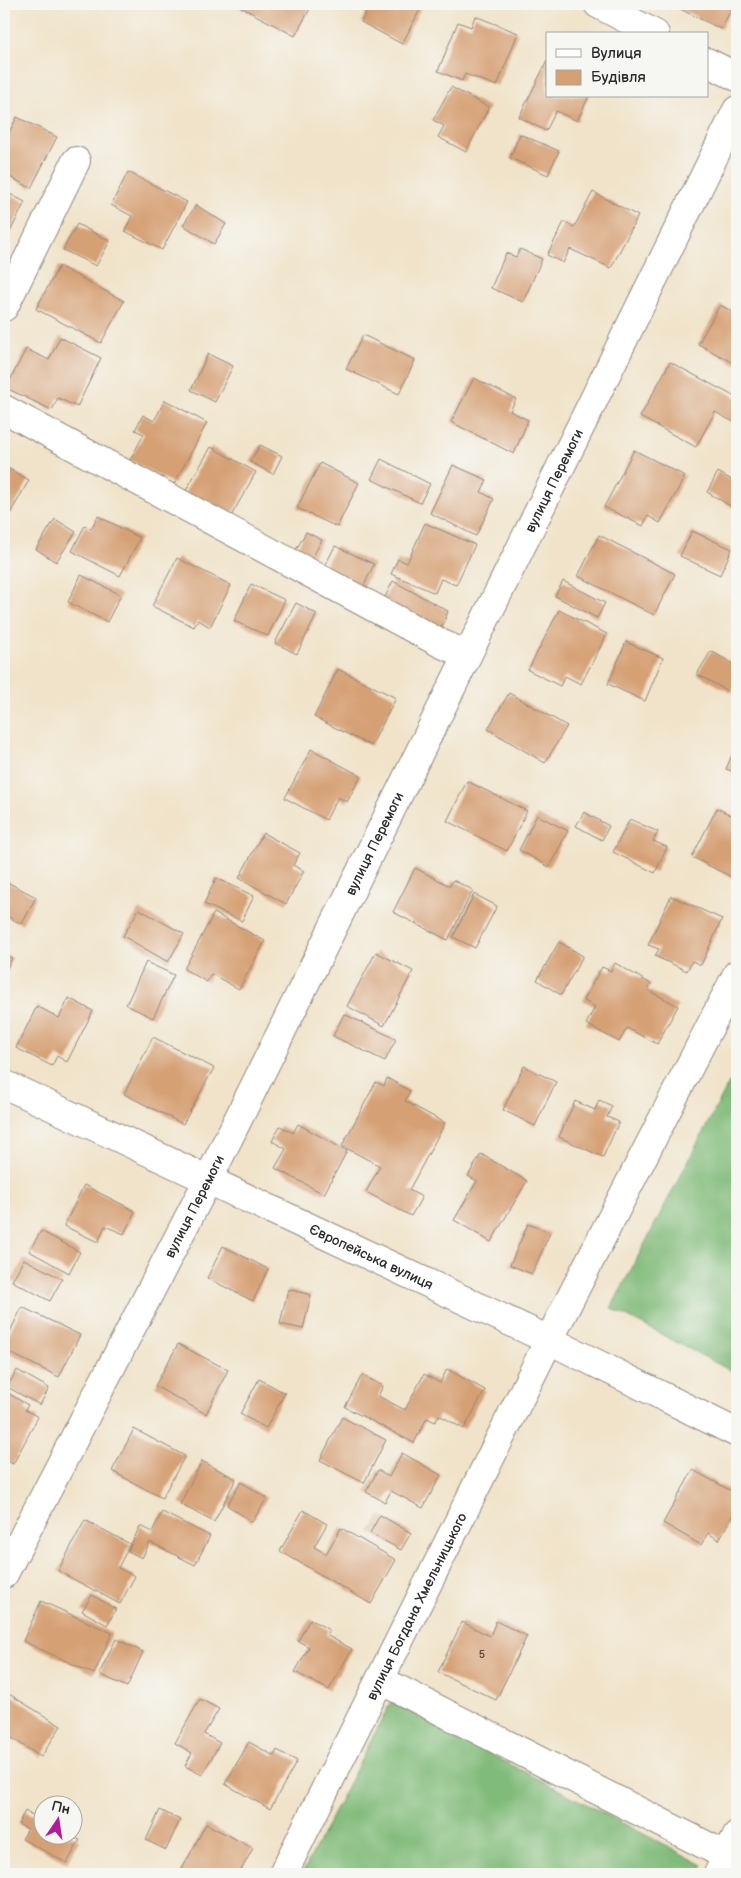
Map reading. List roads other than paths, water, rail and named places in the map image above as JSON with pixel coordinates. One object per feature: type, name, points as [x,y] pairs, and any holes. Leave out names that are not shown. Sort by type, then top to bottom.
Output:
[{"type":"street","points":[[598,4],[651,32]]},
{"type":"street","points":[[708,62],[737,77]]},
{"type":"street","name":"вулиця Перемоги","points":[[4,1574],[208,1180],[737,110]]},
{"type":"street","points":[[4,307],[76,161]]},
{"type":"street","points":[[4,410],[432,639],[467,655]]},
{"type":"street","name":"вулиця Богдана Хмельницького","points":[[283,1874],[549,1340],[737,974]]},
{"type":"street","name":"Європейська вулиця","points":[[4,1084],[549,1340],[737,1433]]},
{"type":"street","points":[[380,1680],[727,1855]]}]
